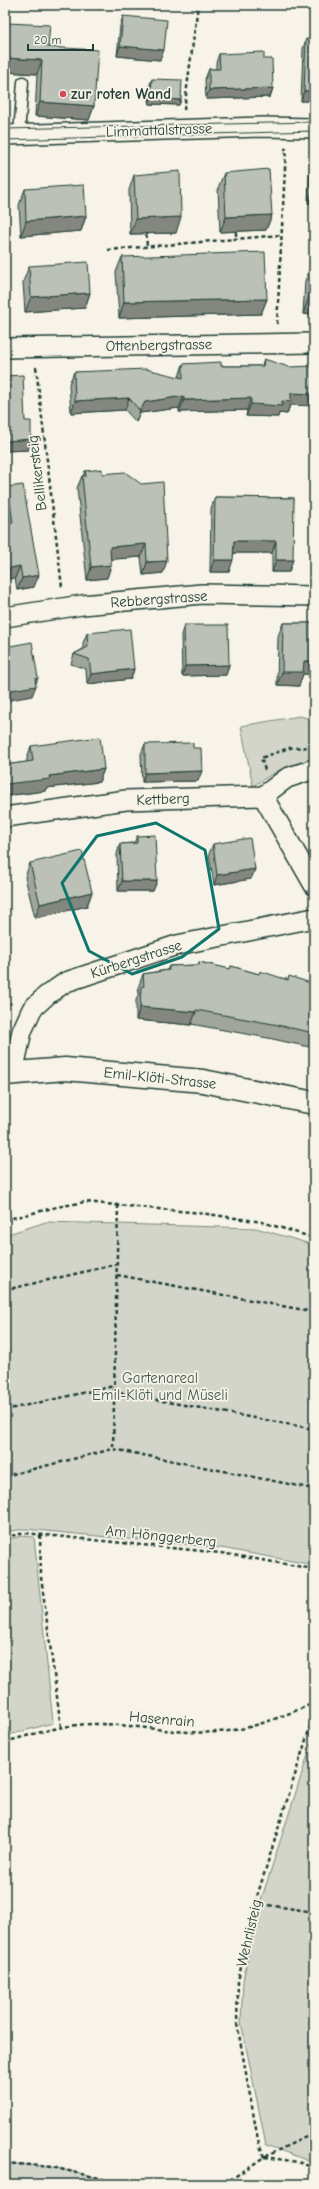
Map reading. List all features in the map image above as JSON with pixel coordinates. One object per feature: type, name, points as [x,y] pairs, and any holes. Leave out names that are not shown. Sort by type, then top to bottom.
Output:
[{"type":"street","name":"Limmattalstrasse","points":[[12,135],[262,127],[314,128]]},
{"type":"street","name":"Ottenbergstrasse","points":[[7,341],[314,343]]},
{"type":"street","name":"Rebbergstrasse","points":[[5,617],[82,605],[202,594],[314,596]]},
{"type":"street","points":[[314,769],[287,778],[263,796],[314,885]]},
{"type":"street","name":"Kettberg","points":[[5,817],[126,800],[263,796]]},
{"type":"street","name":"Kürbergstrasse","points":[[9,1074],[22,1031],[32,1009],[47,995],[66,982],[177,945],[314,918]]},
{"type":"street","name":"Emil-Klöti-Strasse","points":[[9,1074],[64,1069],[203,1081],[314,1103]]},
{"type":"lane","points":[[12,135],[22,82]]},
{"type":"path","points":[[184,109],[198,5]]},
{"type":"path","points":[[276,326],[286,149],[281,149]]},
{"type":"path","points":[[236,232],[236,239]]},
{"type":"path","points":[[146,234],[147,246]]},
{"type":"path","points":[[108,250],[281,235]]},
{"type":"path","points":[[5,279],[7,341]]},
{"type":"path","name":"Bellikersteig","points":[[36,365],[62,587]]},
{"type":"path","points":[[267,775],[261,758],[289,748],[314,747]]},
{"type":"path","points":[[5,1220],[57,1206],[85,1202],[202,1213],[262,1222],[314,1238]]},
{"type":"path","points":[[113,1450],[118,1264],[118,1205]]},
{"type":"path","points":[[5,1290],[118,1264]]},
{"type":"path","points":[[117,1275],[314,1312]]},
{"type":"path","points":[[5,1410],[114,1386]]},
{"type":"path","points":[[114,1392],[314,1429]]},
{"type":"path","points":[[5,1476],[113,1450],[314,1489]]},
{"type":"path","name":"Am Hönggerberg","points":[[5,1536],[25,1533],[221,1552],[314,1569]]},
{"type":"path","points":[[40,1535],[41,1577],[61,1727]]},
{"type":"path","name":"Hasenrain","points":[[5,1742],[61,1727],[94,1724],[200,1733],[239,1729],[277,1718],[314,1703]]},
{"type":"path","name":"Wehrlisteig","points":[[264,2157],[258,2140],[238,2023],[238,1981],[255,1903],[314,1714]]},
{"type":"path","points":[[255,1903],[314,1912]]},
{"type":"path","points":[[224,2184],[264,2157],[314,2133]]},
{"type":"path","points":[[264,2157],[298,2162],[314,2168]]},
{"type":"path","points":[[5,2163],[52,2167],[124,2184]]},
{"type":"highlighted area","points":[[156,823],[205,850],[219,929],[182,957],[132,974],[89,951],[62,883],[97,836]]},
{"type":"green space","points":[[300,716],[314,720],[314,761],[306,761],[290,766],[274,773],[253,786],[241,726]]},
{"type":"green space","name":"Gartenareal Emil-Klöti und Müseli","points":[[46,1222],[256,1228],[314,1245],[314,1565],[221,1548],[25,1529],[5,1532],[5,1235]]},
{"type":"green space","points":[[22,1536],[34,1537],[53,1723],[5,1736],[5,1540]]},
{"type":"green space","points":[[314,1736],[314,2163],[266,2145],[241,2022],[243,1981],[256,1916]]},
{"type":"green space","points":[[5,2163],[52,2167],[124,2184],[5,2184]]},
{"type":"building","points":[[123,16],[167,20],[164,50],[120,46]]},
{"type":"building","points":[[7,23],[50,25],[48,47],[98,50],[94,106],[40,102],[42,60],[5,58]]},
{"type":"building","points":[[306,39],[314,39],[314,91],[304,91]]},
{"type":"building","points":[[264,52],[264,59],[272,59],[273,88],[209,90],[209,69],[220,69],[219,54]]},
{"type":"building","points":[[152,79],[182,80],[181,100],[151,98]]},
{"type":"building","points":[[269,169],[272,215],[226,217],[224,173]]},
{"type":"building","points":[[314,169],[314,190],[313,190]]},
{"type":"building","points":[[180,171],[181,217],[136,219],[134,175]]},
{"type":"building","points":[[84,185],[86,216],[26,221],[25,189]]},
{"type":"building","points":[[265,252],[267,299],[124,302],[122,257]]},
{"type":"building","points":[[88,262],[90,293],[31,297],[29,266]]},
{"type":"building","points":[[311,264],[314,264],[314,297],[309,297]]},
{"type":"building","points":[[264,359],[289,367],[314,366],[314,394],[291,393],[291,402],[282,401],[282,406],[251,404],[251,398],[184,400],[184,396],[145,402],[140,411],[129,398],[75,401],[74,372],[146,369],[183,378],[183,364],[221,362],[221,366],[263,366]]},
{"type":"building","points":[[23,375],[25,421],[31,421],[31,439],[7,441],[5,376]]},
{"type":"building","points":[[102,469],[102,474],[125,472],[141,484],[163,482],[167,561],[147,562],[146,544],[110,547],[111,565],[91,567],[82,476],[86,476],[85,471]]},
{"type":"building","points":[[23,485],[39,575],[22,578],[20,566],[5,569],[5,525],[13,523],[8,487]]},
{"type":"building","points":[[215,497],[294,498],[293,560],[276,560],[276,541],[234,541],[233,560],[214,560]]},
{"type":"building","points":[[283,623],[314,623],[314,661],[304,661],[303,672],[282,672]]},
{"type":"building","points":[[184,625],[228,625],[229,665],[185,666]]},
{"type":"building","points":[[130,629],[134,669],[91,674],[89,659],[74,654],[88,647],[87,633]]},
{"type":"building","points":[[32,642],[38,678],[35,679],[36,686],[5,691],[5,647]]},
{"type":"building","points":[[100,737],[104,769],[49,776],[50,779],[6,784],[5,765],[33,761],[31,746]]},
{"type":"building","points":[[193,743],[193,748],[201,748],[202,771],[145,773],[145,744]]},
{"type":"building","points":[[155,835],[157,881],[122,881],[120,844],[137,843],[137,836]]},
{"type":"building","points":[[250,838],[255,869],[217,875],[213,844]]},
{"type":"building","points":[[82,851],[92,892],[40,904],[30,863]]},
{"type":"building","points":[[199,962],[230,969],[231,966],[259,974],[260,971],[288,980],[289,976],[314,984],[314,1033],[196,1010],[196,1012],[140,1007],[141,987],[144,986],[143,974],[169,970],[169,966],[199,965]]},
{"type":"tram line","points":[[5,129],[314,122]]},
{"type":"tram line","points":[[5,140],[314,131]]},
{"type":"place","name":"zur roten Wand","points":[[63,94]]}]
